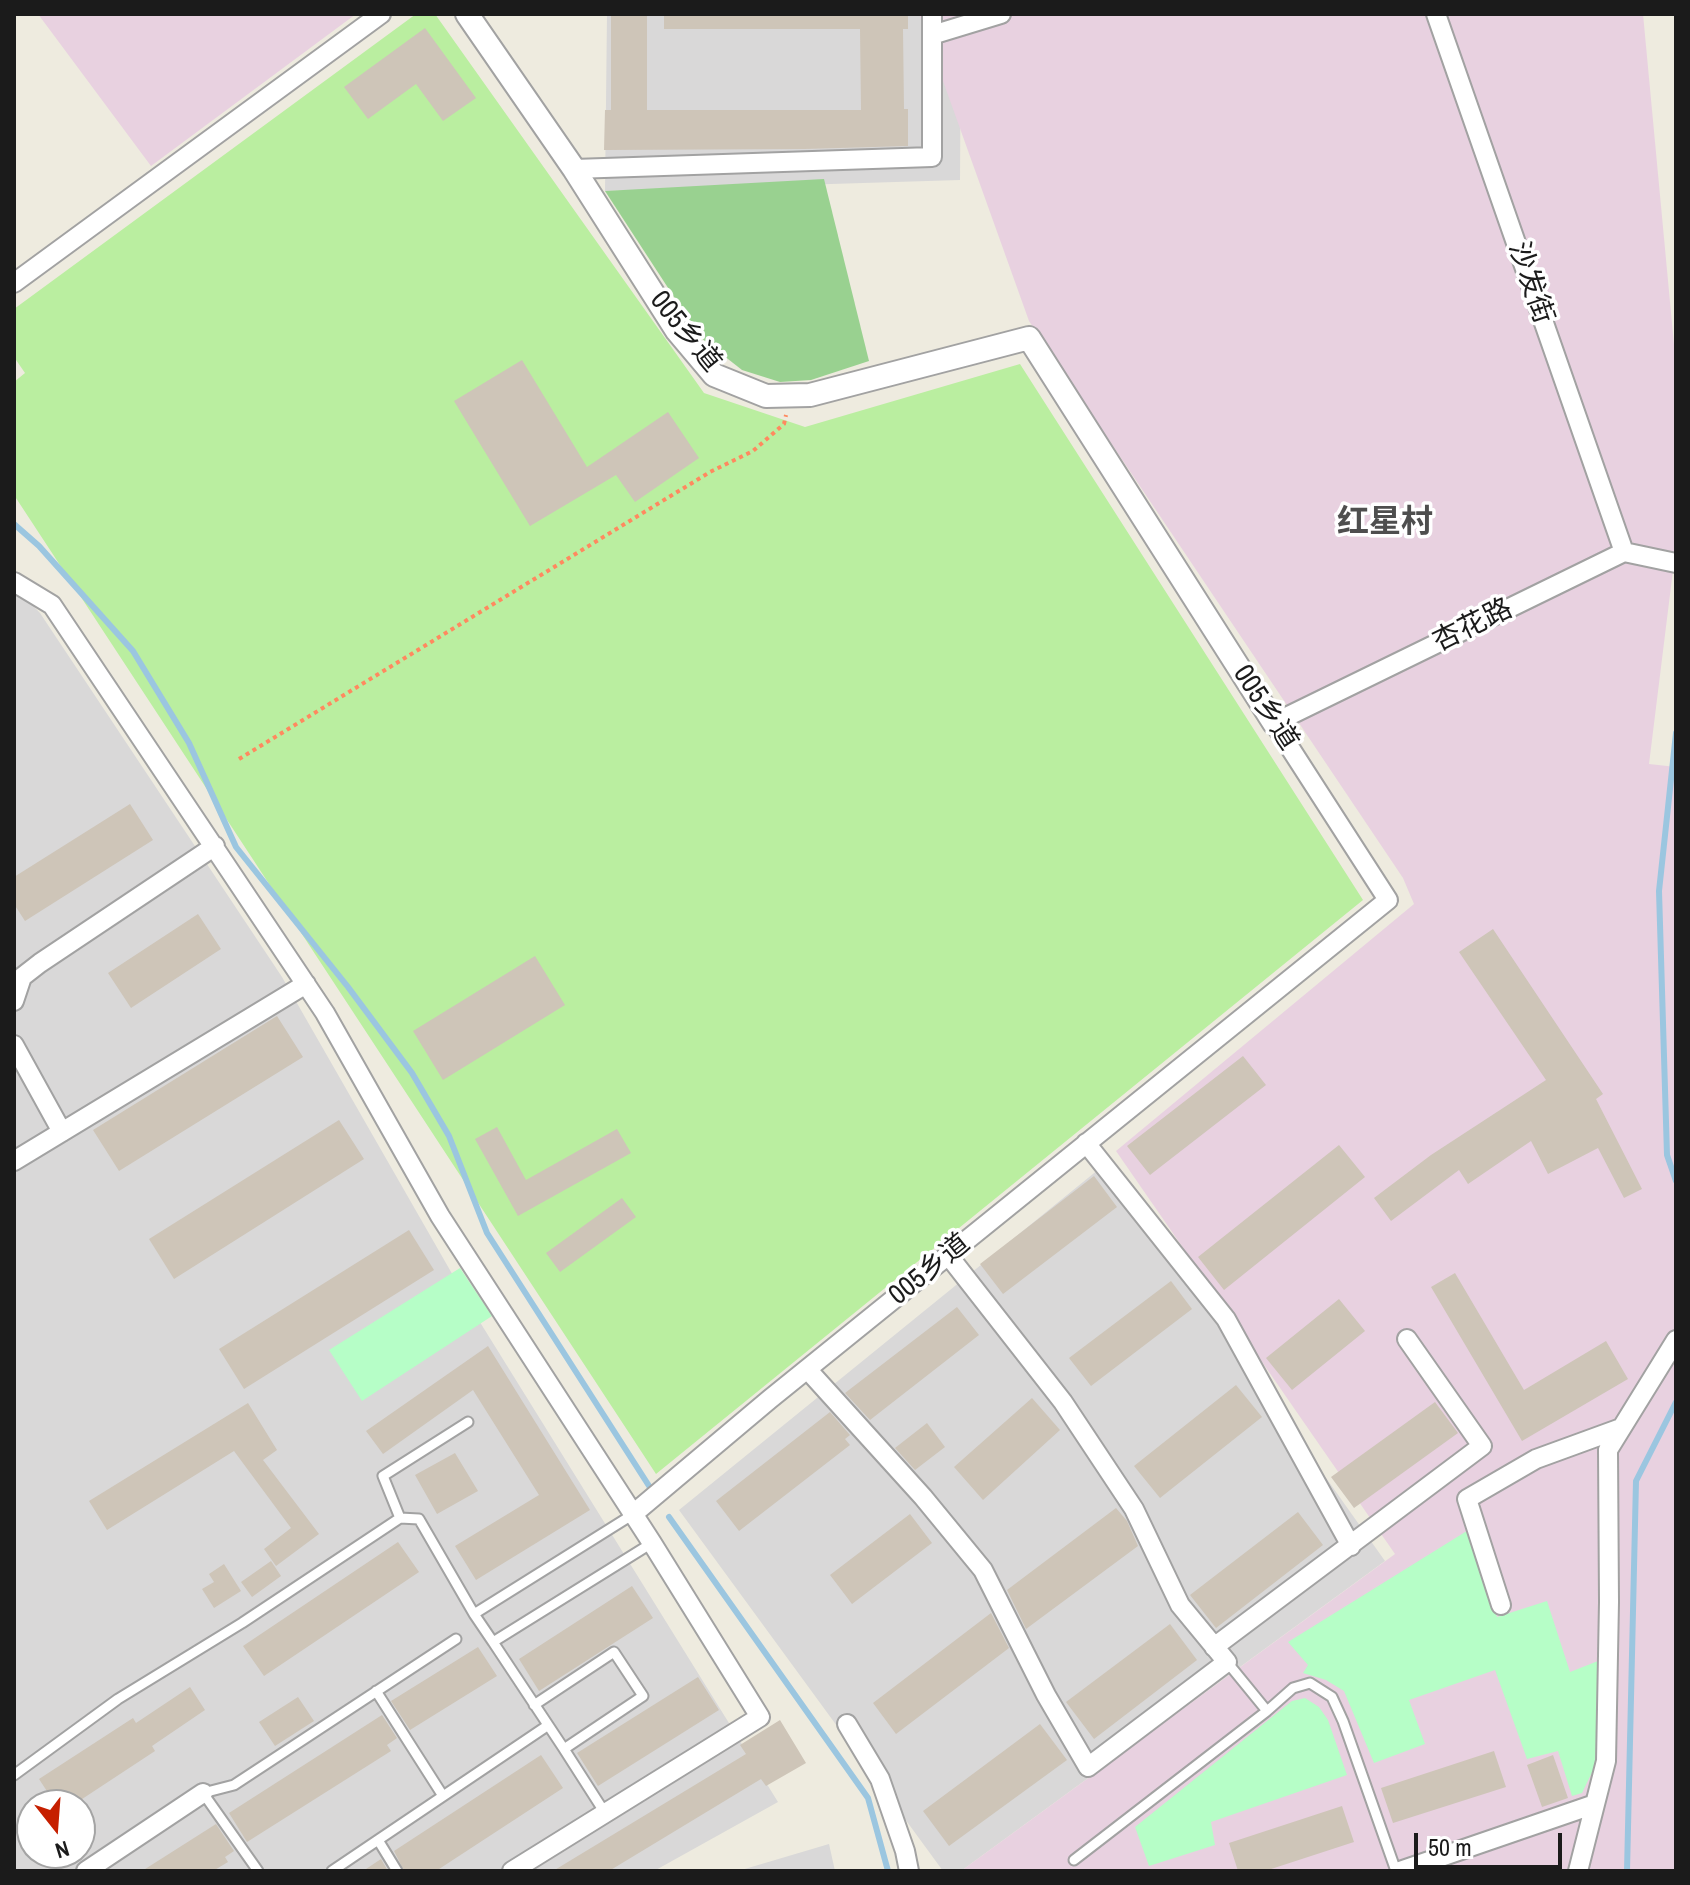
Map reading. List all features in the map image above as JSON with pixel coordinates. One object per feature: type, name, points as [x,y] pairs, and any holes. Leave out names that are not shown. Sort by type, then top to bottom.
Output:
[{"type":"street","points":[[14,283],[381,14]]},
{"type":"street","name":"005乡道","points":[[467,14],[574,169],[677,331],[714,375],[766,396],[810,395],[1029,338],[1388,900],[807,1369],[632,1515]]},
{"type":"street","points":[[574,169],[932,157],[932,14]]},
{"type":"street","points":[[932,35],[1001,14]]},
{"type":"street","name":"沙发街","points":[[1436,14],[1624,552]]},
{"type":"street","points":[[1624,552],[1676,563]]},
{"type":"street","name":"杏花路","points":[[1274,723],[1624,552]]},
{"type":"street","points":[[14,582],[52,605],[306,984],[440,1216],[652,1543],[760,1717],[512,1871]]},
{"type":"street","points":[[14,1001],[22,977],[40,963],[215,846]]},
{"type":"street","points":[[14,1161],[306,984]]},
{"type":"street","points":[[14,1045],[62,1132]]},
{"type":"street","points":[[1086,1143],[1226,1319],[1351,1546]]},
{"type":"street","points":[[807,1369],[923,1497],[983,1570],[1046,1695],[1088,1767],[1227,1662],[1180,1605],[1134,1509],[1063,1402],[948,1255]]},
{"type":"street","points":[[1214,1647],[1482,1446],[1407,1339]]},
{"type":"street","points":[[1578,1871],[1606,1761],[1608,1450],[1676,1340]]},
{"type":"street","points":[[1501,1605],[1467,1499],[1536,1459],[1621,1428]]},
{"type":"street","points":[[847,1724],[880,1779],[909,1871]]},
{"type":"street","points":[[86,1871],[203,1793]]},
{"type":"street","points":[[1398,1871],[1595,1804]]},
{"type":"lane","points":[[400,1518],[383,1476],[468,1422]]},
{"type":"lane","points":[[474,1614],[632,1515]]},
{"type":"lane","points":[[14,1775],[118,1699],[242,1623],[400,1518],[419,1519],[474,1614],[605,1813]]},
{"type":"lane","points":[[493,1642],[652,1543]]},
{"type":"lane","points":[[258,1871],[203,1793],[234,1785],[456,1639]]},
{"type":"lane","points":[[534,1705],[614,1652],[643,1696],[564,1749]]},
{"type":"lane","points":[[1227,1662],[1267,1711]]},
{"type":"lane","points":[[1074,1860],[1293,1688],[1310,1683],[1332,1697],[1398,1871]]},
{"type":"lane","points":[[376,1691],[443,1796]]},
{"type":"lane","points":[[332,1871],[547,1726]]},
{"type":"lane","points":[[378,1840],[397,1871]]},
{"type":"path","points":[[239,759],[710,472],[753,451],[784,424],[790,395]]},
{"type":"shaded area","points":[[38,14],[356,14],[151,166]]},
{"type":"shaded area","points":[[607,14],[961,14],[960,180],[605,191]]},
{"type":"shaded area","points":[[919,14],[1643,14],[1676,366],[1676,546],[1649,764],[1676,767],[1676,1871],[961,1871],[1395,1554],[1116,1151],[1414,904],[1403,878],[1029,321]]},
{"type":"shaded area","points":[[14,586],[40,613],[282,977],[478,1319],[778,1802],[654,1871],[14,1871]]},
{"type":"shaded area","points":[[1104,1165],[1385,1561],[961,1871],[943,1871],[679,1510]]},
{"type":"shaded area","points":[[829,1844],[835,1871],[738,1871]]},
{"type":"green space","points":[[416,14],[435,14],[704,393],[805,427],[1020,364],[1363,900],[656,1474],[14,495],[14,382],[25,373],[14,357],[14,309]]},
{"type":"green space","points":[[824,179],[869,361],[811,380],[780,382],[742,370],[700,337],[605,191]]},
{"type":"green space","points":[[460,1268],[492,1316],[362,1401],[329,1350]]},
{"type":"green space","points":[[1470,1529],[1497,1617],[1547,1601],[1570,1672],[1598,1661],[1597,1762],[1582,1793],[1572,1796],[1558,1751],[1527,1759],[1495,1670],[1409,1700],[1425,1744],[1374,1763],[1344,1691],[1326,1680],[1303,1673],[1308,1665],[1288,1642]]},
{"type":"green space","points":[[1305,1698],[1319,1707],[1328,1720],[1347,1775],[1211,1822],[1215,1845],[1149,1866],[1135,1827],[1292,1701]]},
{"type":"building","points":[[611,14],[647,14],[647,110],[861,110],[860,29],[664,29],[664,14],[908,14],[908,29],[903,29],[904,109],[908,109],[908,146],[604,150],[605,110],[611,110]]},
{"type":"building","points":[[425,28],[476,98],[443,121],[416,84],[368,119],[344,87]]},
{"type":"building","points":[[522,360],[587,467],[668,412],[699,458],[635,502],[616,475],[530,526],[454,401]]},
{"type":"building","points":[[130,804],[153,840],[25,921],[14,904],[14,877]]},
{"type":"building","points":[[198,914],[221,949],[131,1008],[108,973]]},
{"type":"building","points":[[1493,929],[1603,1094],[1596,1099],[1642,1189],[1624,1198],[1598,1148],[1548,1174],[1531,1141],[1468,1184],[1459,1170],[1391,1221],[1374,1198],[1431,1155],[1546,1080],[1459,952]]},
{"type":"building","points":[[535,956],[565,1005],[443,1080],[413,1031]]},
{"type":"building","points":[[277,1016],[303,1057],[119,1171],[93,1130]]},
{"type":"building","points":[[1243,1056],[1266,1085],[1150,1175],[1127,1146]]},
{"type":"building","points":[[339,1120],[364,1159],[174,1279],[149,1239]]},
{"type":"building","points":[[497,1127],[526,1180],[617,1129],[631,1153],[518,1216],[475,1139]]},
{"type":"building","points":[[1339,1145],[1365,1177],[1224,1290],[1198,1257]]},
{"type":"building","points":[[1094,1176],[1117,1207],[1003,1294],[980,1264]]},
{"type":"building","points":[[622,1198],[636,1217],[560,1272],[546,1253]]},
{"type":"building","points":[[409,1230],[434,1270],[244,1389],[219,1349]]},
{"type":"building","points":[[1455,1273],[1524,1390],[1606,1341],[1628,1379],[1522,1441],[1431,1287]]},
{"type":"building","points":[[1171,1281],[1192,1309],[1091,1386],[1069,1358]]},
{"type":"building","points":[[1339,1299],[1365,1331],[1292,1390],[1266,1358]]},
{"type":"building","points":[[957,1307],[979,1335],[870,1420],[845,1393]]},
{"type":"building","points":[[488,1346],[590,1510],[476,1580],[455,1546],[539,1495],[473,1390],[383,1454],[366,1431]]},
{"type":"building","points":[[1236,1385],[1262,1417],[1160,1498],[1134,1466]]},
{"type":"building","points":[[1032,1398],[1060,1430],[983,1500],[954,1467]]},
{"type":"building","points":[[1435,1402],[1458,1433],[1354,1508],[1331,1477]]},
{"type":"building","points":[[248,1403],[277,1450],[263,1460],[319,1534],[276,1566],[264,1549],[291,1528],[234,1451],[107,1530],[89,1501]]},
{"type":"building","points":[[830,1412],[850,1435],[845,1439],[850,1445],[739,1531],[716,1501]]},
{"type":"building","points":[[927,1423],[945,1447],[915,1470],[895,1448]]},
{"type":"building","points":[[455,1453],[478,1491],[437,1514],[415,1475]]},
{"type":"building","points":[[1116,1508],[1127,1521],[1138,1546],[1026,1629],[1007,1590]]},
{"type":"building","points":[[1298,1512],[1323,1545],[1216,1628],[1190,1595]]},
{"type":"building","points":[[910,1514],[932,1543],[852,1604],[830,1575]]},
{"type":"building","points":[[398,1542],[419,1572],[264,1676],[243,1646]]},
{"type":"building","points":[[271,1561],[281,1576],[252,1597],[241,1582]]},
{"type":"building","points":[[224,1564],[241,1591],[214,1608],[202,1589],[214,1582],[209,1574]]},
{"type":"building","points":[[632,1586],[653,1618],[539,1691],[519,1659]]},
{"type":"building","points":[[991,1613],[1009,1648],[896,1734],[873,1703]]},
{"type":"building","points":[[1170,1624],[1197,1660],[1094,1739],[1066,1702]]},
{"type":"building","points":[[478,1647],[497,1676],[410,1730],[391,1701]]},
{"type":"building","points":[[698,1677],[719,1710],[598,1786],[577,1753]]},
{"type":"building","points":[[190,1687],[205,1710],[152,1746],[155,1751],[96,1790],[46,1789],[39,1779],[133,1718],[136,1723]]},
{"type":"building","points":[[298,1697],[314,1721],[275,1746],[259,1722]]},
{"type":"building","points":[[382,1715],[397,1738],[387,1745],[391,1751],[247,1842],[229,1813]]},
{"type":"building","points":[[780,1720],[806,1763],[766,1786],[761,1779],[609,1871],[553,1871],[746,1754],[740,1745]]},
{"type":"building","points":[[1040,1724],[1067,1760],[949,1846],[923,1811]]},
{"type":"building","points":[[1494,1751],[1506,1787],[1393,1823],[1381,1788]]},
{"type":"building","points":[[541,1755],[563,1788],[436,1871],[404,1871],[394,1851]]},
{"type":"building","points":[[1553,1755],[1568,1798],[1542,1807],[1527,1765]]},
{"type":"building","points":[[1342,1806],[1354,1842],[1265,1871],[1238,1871],[1229,1843]]},
{"type":"building","points":[[216,1824],[234,1851],[225,1857],[228,1862],[213,1871],[142,1871]]},
{"type":"building","points":[[381,1859],[388,1871],[363,1871]]},
{"type":"waterway","points":[[14,524],[39,546],[133,651],[189,743],[236,847],[412,1073],[449,1136],[487,1233],[651,1489]]},
{"type":"waterway","points":[[1676,733],[1659,891],[1667,1155],[1676,1181]]},
{"type":"waterway","points":[[1627,1871],[1636,1481],[1676,1402]]},
{"type":"waterway","points":[[669,1517],[868,1798],[888,1871]]},
{"type":"district","name":"红星村","points":[[1385,523]]}]
